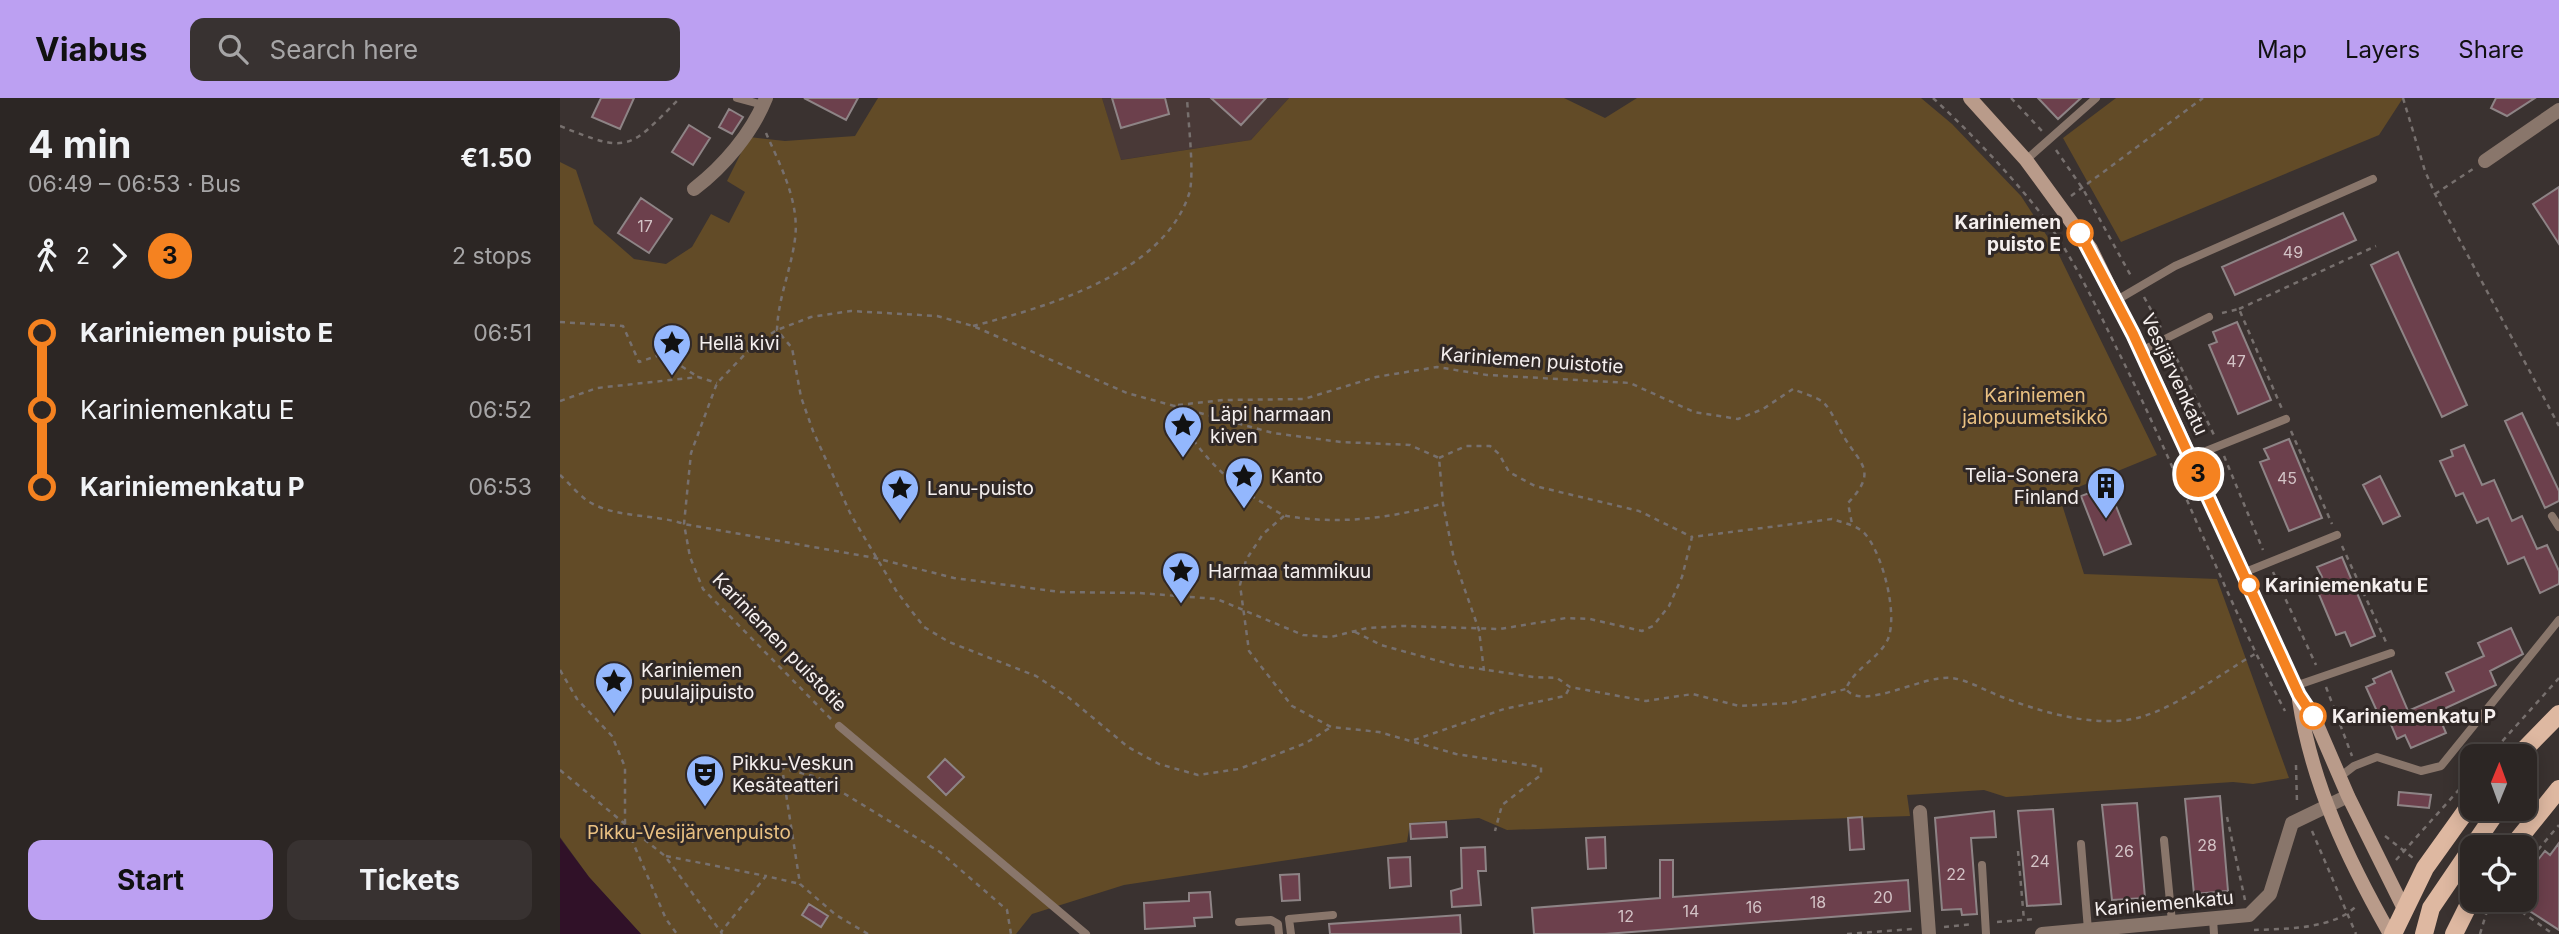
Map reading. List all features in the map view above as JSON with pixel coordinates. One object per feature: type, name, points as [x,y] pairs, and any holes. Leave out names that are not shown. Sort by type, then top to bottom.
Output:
[{"type":"main road","points":[[2531,744],[2559,714]]},
{"type":"main road","points":[[2535,744],[2540,736]]},
{"type":"main road","points":[[2522,835],[2559,789]]},
{"type":"main road","points":[[2391,934],[2425,868],[2460,819]]},
{"type":"main road","points":[[2429,931],[2446,883],[2490,821]]},
{"type":"main road","name":"Vesijärvenkatu","points":[[2404,909],[2429,931]]},
{"type":"main road","points":[[2454,934],[2465,912]]},
{"type":"street","name":"Vesijärvenkatu","points":[[1970,98],[2026,160],[2091,249],[2191,457],[2297,691],[2313,716],[2348,796],[2404,909]]},
{"type":"street","points":[[694,189],[715,173],[763,107]]},
{"type":"street","points":[[2485,162],[2559,110]]},
{"type":"street","name":"Vesijärvenkatu","points":[[2297,691],[2309,751],[2326,805],[2353,867],[2391,934]]},
{"type":"street","name":"Kariniemenkatu","points":[[2042,934],[2249,915],[2259,908],[2270,894],[2292,823],[2302,808],[2326,805],[2348,796]]},
{"type":"street","points":[[1920,811],[1929,931]]},
{"type":"lane","points":[[737,98],[763,107]]},
{"type":"lane","points":[[2026,160],[2096,98]]},
{"type":"lane","points":[[2117,300],[2175,265],[2373,179]]},
{"type":"lane","points":[[2141,351],[2209,317]]},
{"type":"lane","points":[[2191,457],[2286,419]]},
{"type":"lane","points":[[2552,516],[2559,527]]},
{"type":"lane","points":[[2243,573],[2337,534]]},
{"type":"lane","points":[[2341,776],[2354,766],[2377,757],[2421,771],[2441,766],[2559,620]]},
{"type":"lane","points":[[2297,691],[2322,678],[2391,653]]},
{"type":"lane","name":"Kariniemen puistotie","points":[[839,726],[1086,934]]},
{"type":"lane","points":[[2164,840],[2172,922]]},
{"type":"lane","points":[[2081,844],[2088,930]]},
{"type":"lane","points":[[1982,865],[1986,934]]},
{"type":"lane","points":[[1291,934],[1289,919],[1333,915]]},
{"type":"lane","points":[[2213,919],[2214,934]]},
{"type":"lane","points":[[1239,922],[1271,920],[1278,923],[1279,934]]},
{"type":"path","points":[[560,126],[604,144],[623,145],[645,132],[680,98]]},
{"type":"path","points":[[973,326],[1033,310],[1098,282],[1144,256],[1181,214],[1191,191],[1187,98]]},
{"type":"path","points":[[1933,98],[1977,139],[2043,216],[2089,293],[2141,397],[2255,654],[2289,719]]},
{"type":"path","points":[[2043,216],[2203,98]]},
{"type":"path","points":[[2403,98],[2425,171],[2435,194],[2559,426]]},
{"type":"path","points":[[763,107],[785,174],[796,237],[778,302],[777,330],[792,348],[801,397],[833,480],[875,558],[924,627],[949,642],[1036,676],[1068,697],[1128,747],[1159,765],[1198,775],[1239,769],[1306,743],[1331,727]]},
{"type":"path","points":[[2435,194],[2485,162]]},
{"type":"path","points":[[2083,189],[2167,339],[2220,446],[2269,564],[2322,678],[2354,766]]},
{"type":"path","points":[[2209,317],[2239,309],[2376,246]]},
{"type":"path","points":[[2239,309],[2391,653]]},
{"type":"path","name":"Kariniemen puistotie","points":[[839,726],[703,589],[690,557],[684,524],[691,453],[717,383],[756,343],[777,330],[811,317],[850,311],[937,316],[973,326],[1127,393],[1273,433],[1341,442],[1410,444],[1439,458]]},
{"type":"path","points":[[560,322],[623,326],[639,362],[663,354],[698,377],[717,383]]},
{"type":"path","name":"Kariniemen puistotie","points":[[1174,405],[1223,400],[1304,398],[1376,377],[1437,367],[1487,375],[1630,383],[1694,412],[1738,419],[1763,409],[1793,389],[1824,403],[1849,444],[1860,455],[1865,471],[1859,491],[1848,503],[1852,525]]},
{"type":"path","points":[[560,401],[597,388],[698,377]]},
{"type":"path","points":[[1174,405],[1182,425],[1210,463],[1246,493],[1284,516],[1364,519],[1404,514],[1443,503]]},
{"type":"path","points":[[1484,671],[1479,630],[1454,559],[1443,503],[1439,458],[1466,446],[1490,446],[1499,453],[1509,471],[1535,486],[1639,511],[1692,537],[1832,519],[1852,525],[1865,534],[1875,550],[1893,617],[1887,641],[1850,679],[1846,689]]},
{"type":"path","points":[[560,475],[591,504],[624,513],[659,516],[684,524],[875,558],[954,578],[1060,592],[1139,593],[1217,599],[1303,635],[1331,637],[1403,625],[1479,630],[1566,618],[1590,619],[1642,631],[1653,626],[1668,606],[1682,577],[1692,537]]},
{"type":"path","points":[[1284,516],[1263,534],[1246,560],[1240,585],[1241,610],[1249,651],[1292,706],[1331,727],[1379,732],[1456,754],[1541,767],[1541,775],[1502,804],[1494,831]]},
{"type":"path","points":[[1355,632],[1381,645],[1484,671],[1557,678],[1570,687],[1646,701],[1693,694],[1739,706],[1790,702],[1846,689]]},
{"type":"path","points":[[1846,689],[1851,695],[1861,699],[1917,681],[1953,678],[2006,699],[2088,722],[2130,719],[2159,709],[2255,654]]},
{"type":"path","points":[[560,670],[577,699],[612,736],[625,767],[625,824],[666,919],[677,934]]},
{"type":"path","points":[[2500,744],[2559,678]]},
{"type":"path","points":[[1414,740],[1504,709],[1565,696],[1570,687]]},
{"type":"path","points":[[2295,756],[2302,808],[2356,934]]},
{"type":"path","points":[[800,884],[782,768],[817,777],[940,852],[1007,910],[1011,934]]},
{"type":"path","points":[[560,770],[665,856],[722,933],[766,876]]},
{"type":"path","points":[[2385,873],[2460,788]]},
{"type":"path","points":[[2290,810],[2302,808]]},
{"type":"path","points":[[2227,817],[2239,886],[2246,902]]},
{"type":"path","points":[[2537,851],[2559,825]]},
{"type":"path","points":[[2384,835],[2403,851]]},
{"type":"path","points":[[2018,850],[2024,920]]},
{"type":"path","points":[[665,856],[800,884],[836,915],[868,934]]},
{"type":"path","points":[[2246,902],[2253,892]]},
{"type":"path","points":[[2233,903],[2246,902]]},
{"type":"path","points":[[2480,934],[2487,912]]},
{"type":"path","points":[[2522,912],[2553,934]]},
{"type":"path","points":[[2253,930],[2284,929],[2349,914]]},
{"type":"path","points":[[1847,934],[1929,931],[2037,919]]},
{"type":"path","points":[[1955,926],[1956,934]]},
{"type":"shaded area","points":[[1102,98],[1289,98],[1251,140],[1120,160]]},
{"type":"shaded area","points":[[560,838],[589,877],[641,934],[560,934]]},
{"type":"green space","points":[[878,98],[1102,98],[1121,160],[1251,140],[1289,98],[1564,98],[1605,118],[1637,98],[1921,98],[1952,124],[2021,196],[2058,253],[2157,455],[2059,495],[2084,574],[2217,579],[2289,778],[2253,784],[2233,782],[2006,797],[1984,790],[1907,795],[1910,816],[1507,830],[1479,818],[1410,823],[1407,842],[1124,885],[1032,914],[1016,934],[641,934],[589,877],[560,837],[560,162],[576,170],[594,224],[634,259],[666,264],[692,247],[711,214],[729,223],[745,192],[727,181],[749,137],[785,141],[855,136]]},
{"type":"green space","points":[[2116,98],[2403,98],[2379,135],[2121,242],[2063,138]]},
{"type":"building","points":[[601,98],[634,98],[620,129],[592,117]]},
{"type":"building","points":[[804,98],[858,98],[846,120]]},
{"type":"building","points":[[1112,98],[1165,98],[1169,114],[1121,128]]},
{"type":"building","points":[[1211,98],[1266,98],[1241,125]]},
{"type":"building","points":[[2038,98],[2081,98],[2058,119]]},
{"type":"building","points":[[2496,98],[2535,98],[2507,116],[2491,108]]},
{"type":"building","points":[[729,109],[743,117],[732,134],[719,127]]},
{"type":"building","points":[[689,125],[710,138],[693,165],[672,152]]},
{"type":"building","points":[[2559,187],[2559,244],[2533,204]]},
{"type":"building","points":[[641,198],[672,219],[649,253],[618,233]]},
{"type":"building","points":[[2343,213],[2356,240],[2235,295],[2222,267]]},
{"type":"building","points":[[2398,252],[2467,405],[2442,417],[2371,265]]},
{"type":"building","points":[[2237,322],[2271,400],[2238,414],[2209,345],[2217,342],[2213,332]]},
{"type":"building","points":[[2522,413],[2559,491],[2559,501],[2545,508],[2505,421]]},
{"type":"building","points":[[2289,439],[2322,518],[2289,531],[2260,462],[2269,459],[2264,449]]},
{"type":"building","points":[[2464,445],[2482,485],[2494,480],[2512,521],[2522,516],[2537,549],[2547,545],[2559,571],[2559,584],[2540,593],[2524,557],[2508,564],[2488,518],[2477,523],[2463,493],[2456,496],[2440,461],[2453,456],[2451,450]]},
{"type":"building","points":[[2380,476],[2400,516],[2383,524],[2363,485]]},
{"type":"building","name":"Telia-Sonera Finland","points":[[2108,486],[2131,544],[2104,555],[2081,496]]},
{"type":"building","points":[[2342,557],[2375,636],[2351,646],[2345,632],[2336,635],[2313,580],[2322,577],[2317,567]]},
{"type":"building","points":[[2511,628],[2523,654],[2490,671],[2496,685],[2437,712],[2446,733],[2411,748],[2405,735],[2397,739],[2387,715],[2380,718],[2366,687],[2375,683],[2373,679],[2391,671],[2408,711],[2454,691],[2446,673],[2484,656],[2478,643]]},
{"type":"building","points":[[945,759],[964,777],[946,795],[928,777]]},
{"type":"building","points":[[2399,792],[2431,795],[2429,808],[2398,805]]},
{"type":"building","points":[[2220,796],[2228,891],[2194,894],[2185,799]]},
{"type":"building","points":[[2137,803],[2145,898],[2112,900],[2102,805]]},
{"type":"building","points":[[2053,809],[2061,904],[2027,906],[2018,811]]},
{"type":"building","points":[[1994,811],[1996,837],[1971,838],[1977,914],[1962,915],[1961,909],[1942,910],[1935,818]]},
{"type":"building","points":[[1862,817],[1864,849],[1850,850],[1848,818]]},
{"type":"building","points":[[1446,822],[1447,837],[1411,839],[1410,824]]},
{"type":"building","points":[[1605,837],[1606,868],[1588,869],[1586,838]]},
{"type":"building","points":[[2559,843],[2559,930],[2531,912],[2537,912],[2537,861],[2545,851],[2550,855]]},
{"type":"building","points":[[1485,847],[1486,871],[1478,871],[1481,905],[1452,907],[1451,891],[1462,888],[1461,848]]},
{"type":"building","points":[[1410,857],[1411,886],[1390,888],[1388,858]]},
{"type":"building","points":[[1660,860],[1673,860],[1673,897],[1908,880],[1910,911],[1605,934],[1534,934],[1532,908],[1660,898]]},
{"type":"building","points":[[1299,874],[1300,900],[1282,901],[1280,875]]},
{"type":"building","points":[[1210,892],[1212,917],[1194,918],[1195,926],[1145,929],[1144,903],[1189,901],[1189,893]]},
{"type":"building","points":[[809,904],[828,916],[821,927],[802,915]]},
{"type":"building","points":[[1460,915],[1461,934],[1330,934],[1329,924]]},
{"type":"bus line","name":"3","points":[[2080,233],[2117,300],[2299,695],[2313,716]]},
{"type":"place","name":"Kariniemen puisto E","points":[[2080,233]]},
{"type":"place","name":"Hellä kivi","points":[[672,377]]},
{"type":"place","name":"Läpi harmaan kiven","points":[[1183,459]]},
{"type":"place","name":"Kanto","points":[[1244,510]]},
{"type":"place","name":"Telia-Sonera Finland","points":[[2106,520]]},
{"type":"place","name":"Lanu-puisto","points":[[900,522]]},
{"type":"place","name":"Kariniemenkatu E","points":[[2249,585]]},
{"type":"place","name":"Harmaa tammikuu","points":[[1181,605]]},
{"type":"place","name":"Kariniemen puulajipuisto","points":[[614,715]]},
{"type":"place","name":"Kariniemenkatu P","points":[[2313,716]]},
{"type":"place","name":"Pikku-Veskun Kesäteatteri","points":[[705,808]]},
{"type":"park label","name":"Kariniemen jalopuumetsikkö","points":[[2035,406]]},
{"type":"park label","name":"Pikku-Vesijärvenpuisto","points":[[689,832]]}]
